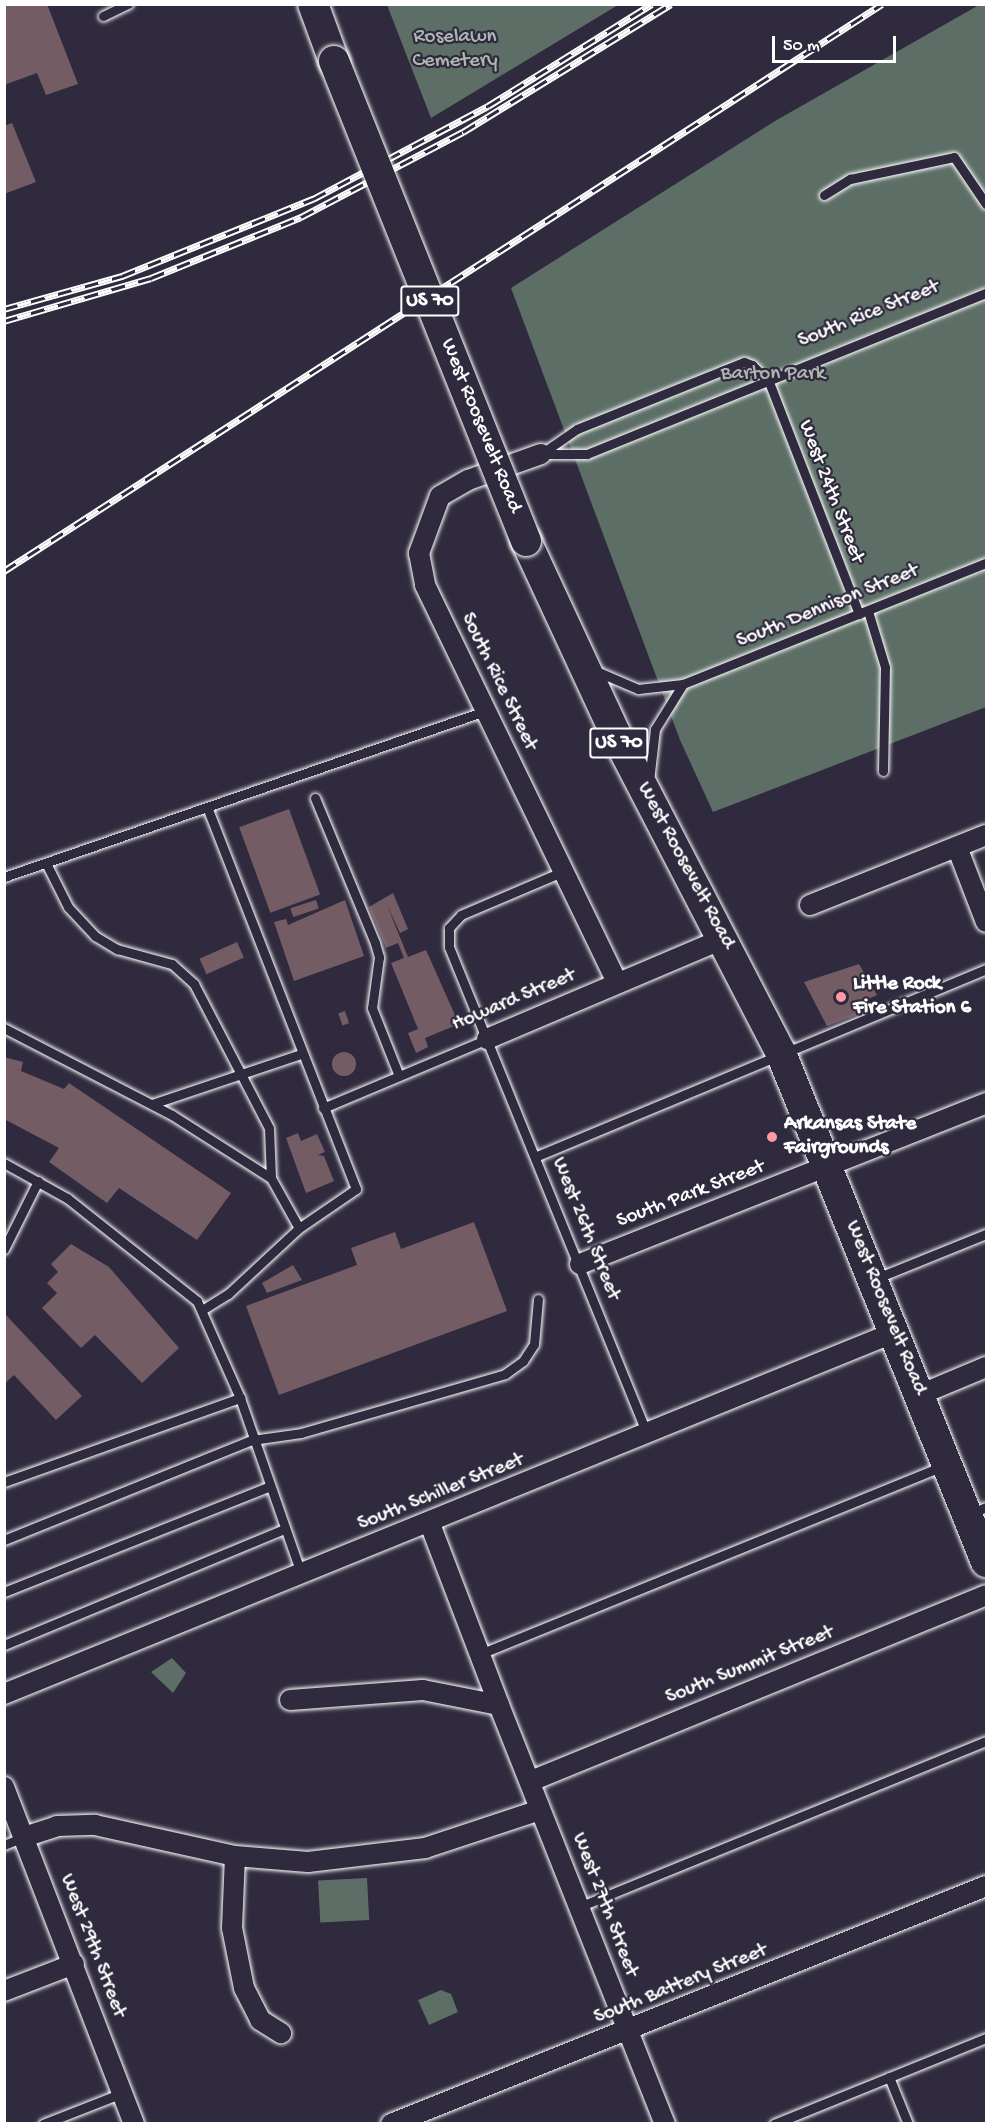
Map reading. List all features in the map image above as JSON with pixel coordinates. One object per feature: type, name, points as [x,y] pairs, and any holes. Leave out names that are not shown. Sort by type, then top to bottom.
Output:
[{"type":"main road","name":"West Roosevelt Road","points":[[313,4],[526,541],[580,662],[647,798],[725,938],[781,1053],[947,1464],[977,1511],[987,1562]]},
{"type":"street","name":"South Rice Street","points":[[541,454],[468,480],[440,496],[419,553],[425,585],[617,982]]},
{"type":"street","points":[[810,905],[987,835]]},
{"type":"street","points":[[957,847],[987,922]]},
{"type":"street","name":"Howard Street","points":[[487,1040],[617,982],[725,938]]},
{"type":"street","name":"South Park Street","points":[[580,1264],[829,1168],[987,1103]]},
{"type":"street","name":"South Schiller Street","points":[[4,1694],[430,1524],[895,1332]]},
{"type":"street","points":[[919,1395],[987,1367]]},
{"type":"street","name":"West 27th Street","points":[[430,1524],[499,1705],[531,1781],[540,1810],[665,2124]]},
{"type":"street","name":"South Summit Street","points":[[531,1781],[987,1595]]},
{"type":"street","points":[[290,1700],[423,1690],[499,1705]]},
{"type":"street","name":"West 29th Street","points":[[4,1786],[134,2124]]},
{"type":"street","points":[[24,1837],[57,1826],[96,1825],[236,1856],[308,1862],[384,1856],[457,1840],[540,1810]]},
{"type":"street","points":[[236,1856],[232,1928],[244,1988],[260,2020],[282,2033]]},
{"type":"street","name":"South Battery Street","points":[[391,2124],[628,2033],[987,1886]]},
{"type":"street","points":[[4,1991],[74,1964]]},
{"type":"lane","points":[[103,16],[128,4]]},
{"type":"lane","points":[[824,195],[850,179],[954,157],[987,204]]},
{"type":"lane","name":"South Rice Street","points":[[541,454],[587,454],[987,293]]},
{"type":"lane","name":"South Rice Street","points":[[541,454],[577,429],[744,362],[769,382]]},
{"type":"lane","name":"West 24th Street","points":[[769,382],[885,667],[883,771]]},
{"type":"lane","name":"South Dennison Street","points":[[580,662],[638,688],[683,684],[987,563]]},
{"type":"lane","points":[[647,798],[655,729],[683,684]]},
{"type":"lane","points":[[4,877],[485,711]]},
{"type":"lane","points":[[315,798],[375,943],[379,957],[372,1008],[399,1076]]},
{"type":"lane","points":[[202,1310],[228,1294],[299,1228],[356,1189],[322,1108],[207,807]]},
{"type":"lane","points":[[46,863],[68,907],[95,936],[186,974],[269,1128],[271,1178],[299,1228]]},
{"type":"lane","name":"West 26th Street","points":[[564,871],[461,915],[449,928],[449,947],[537,1156],[647,1434]]},
{"type":"lane","points":[[537,1156],[987,969]]},
{"type":"lane","points":[[4,1028],[152,1104],[271,1178]]},
{"type":"lane","name":"Howard Street","points":[[322,1108],[487,1040]]},
{"type":"lane","points":[[152,1104],[301,1054]]},
{"type":"lane","points":[[4,1163],[38,1181],[171,1275],[202,1310],[240,1398],[268,1486],[302,1576]]},
{"type":"lane","points":[[4,1249],[38,1181]]},
{"type":"lane","points":[[873,1279],[987,1234]]},
{"type":"lane","points":[[4,1540],[252,1440],[301,1433],[505,1374],[534,1344],[538,1299]]},
{"type":"lane","points":[[4,1482],[240,1398]]},
{"type":"lane","points":[[480,1654],[947,1464]]},
{"type":"lane","points":[[4,1592],[268,1486]]},
{"type":"lane","points":[[4,1645],[284,1529]]},
{"type":"lane","points":[[579,1907],[987,1741]]},
{"type":"lane","points":[[4,1845],[24,1837]]},
{"type":"lane","points":[[774,2124],[987,2038]]},
{"type":"lane","points":[[889,2077],[908,2124]]},
{"type":"lane","points":[[43,2124],[122,2093]]},
{"type":"green space","name":"Roselawn Cemetery","points":[[387,5],[618,5],[431,118]]},
{"type":"green space","name":"Barton Park","points":[[979,5],[986,5],[986,707],[713,812],[680,740],[511,288],[775,121]]},
{"type":"green space","points":[[172,1658],[186,1673],[173,1693],[151,1672]]},
{"type":"green space","points":[[367,1878],[369,1920],[320,1923],[318,1881]]},
{"type":"green space","points":[[441,1990],[451,1994],[458,2012],[429,2025],[418,2000]]},
{"type":"building","points":[[4,4],[47,4],[78,84],[46,95],[37,73],[4,85]]},
{"type":"building","points":[[12,123],[36,182],[4,194],[4,126]]},
{"type":"building","points":[[289,809],[320,895],[270,913],[239,827]]},
{"type":"building","points":[[393,893],[408,929],[400,933],[387,905],[408,957],[426,950],[459,1024],[425,1038],[428,1047],[416,1053],[408,1033],[418,1029],[391,963],[404,958],[398,943],[386,948],[369,907]]},
{"type":"building","points":[[316,900],[319,909],[293,917],[290,908]]},
{"type":"building","points":[[345,900],[364,956],[294,981],[274,922],[286,919],[288,925]]},
{"type":"building","points":[[237,942],[244,958],[206,974],[200,959]]},
{"type":"building","name":"Little Rock Fire Station 6","points":[[859,964],[877,995],[868,999],[872,1009],[827,1026],[804,982]]},
{"type":"building","points":[[345,1011],[349,1023],[342,1026],[338,1013]]},
{"type":"building","points":[[344,1052],[349,1053],[355,1059],[355,1069],[349,1075],[344,1076],[339,1075],[333,1069],[332,1064],[333,1059],[339,1053]]},
{"type":"building","points":[[4,1057],[23,1062],[21,1071],[64,1089],[69,1083],[231,1193],[197,1240],[119,1188],[107,1203],[49,1162],[59,1148],[4,1119]]},
{"type":"building","points":[[298,1133],[301,1141],[317,1134],[325,1152],[318,1155],[324,1156],[334,1181],[306,1193],[286,1138]]},
{"type":"building","points":[[474,1222],[507,1311],[279,1395],[246,1306],[357,1265],[351,1248],[395,1232],[401,1249]]},
{"type":"building","points":[[71,1244],[109,1267],[179,1348],[142,1383],[95,1335],[81,1348],[42,1308],[57,1293],[47,1283],[58,1272],[51,1264]]},
{"type":"building","points":[[293,1265],[302,1280],[267,1293],[262,1283]]},
{"type":"building","points":[[4,1313],[82,1396],[56,1420],[14,1375],[4,1384]]},
{"type":"railway","points":[[4,309],[122,276],[313,199],[488,106],[652,4]]},
{"type":"railway","points":[[4,321],[151,278],[301,217],[463,132],[671,4]]},
{"type":"railway","points":[[4,571],[882,4]]},
{"type":"place","name":"Little Rock Fire Station 6","points":[[841,997]]},
{"type":"place","name":"Arkansas State Fairgrounds","points":[[772,1137]]}]
